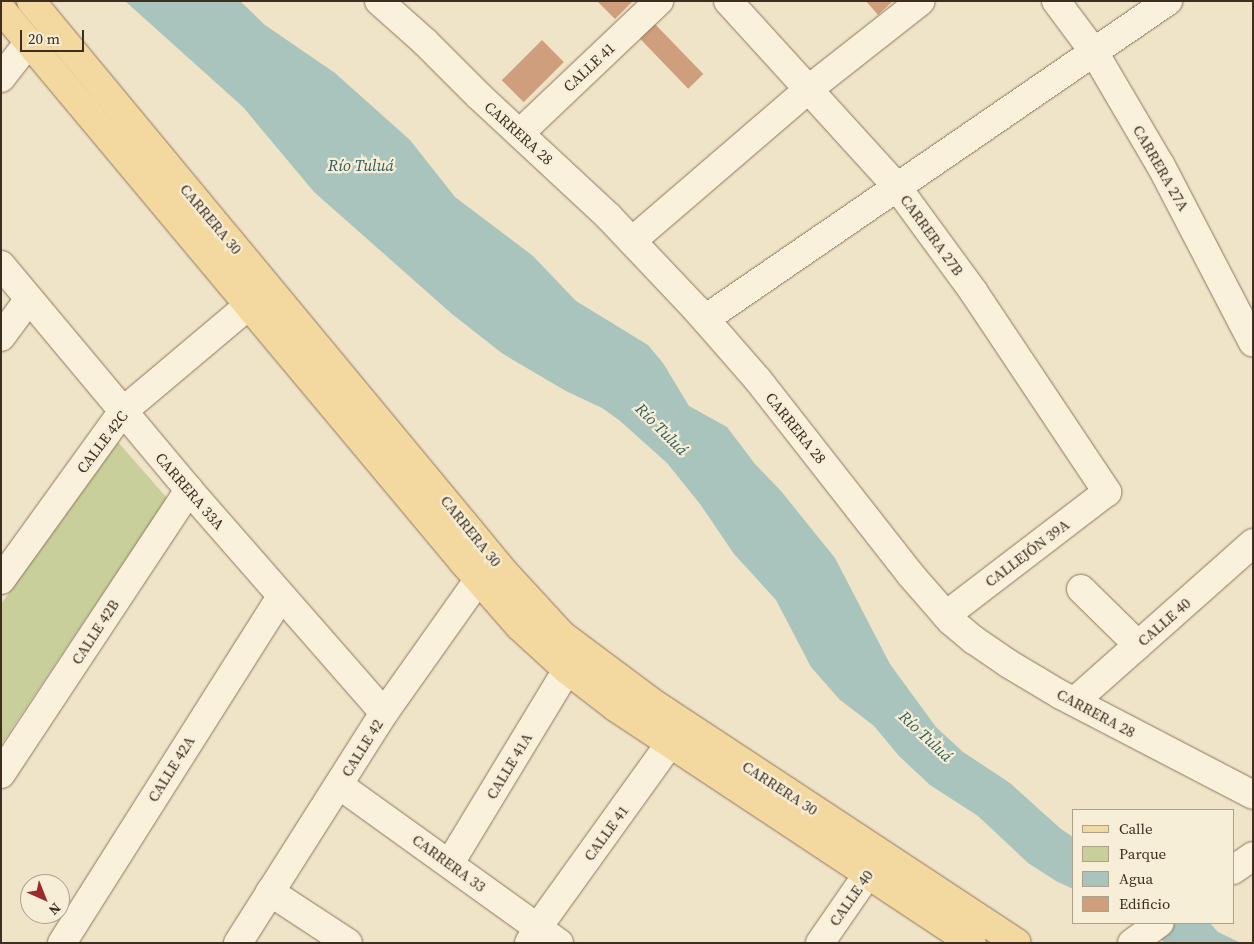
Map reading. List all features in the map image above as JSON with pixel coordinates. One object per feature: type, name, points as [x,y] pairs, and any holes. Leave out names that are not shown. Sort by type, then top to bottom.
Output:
[{"type":"main road","name":"CARRERA 30","points":[[30,1],[253,270],[487,571],[520,627],[568,670],[607,701],[677,734],[875,863],[1017,943]]},
{"type":"main road","name":"CARRERA 30","points":[[1,9],[240,296],[487,571],[534,606],[562,635],[622,682],[677,734]]},
{"type":"main road","points":[[240,296],[253,270]]},
{"type":"main road","name":"CARRERA 30","points":[[875,863],[972,943]]},
{"type":"street","name":"CALLE 41","points":[[520,133],[659,1]]},
{"type":"street","name":"CARRERA 27B","points":[[728,1],[898,187],[973,291],[1107,492]]},
{"type":"street","points":[[632,241],[808,89],[921,1]]},
{"type":"street","name":"CARRERA 27A","points":[[1056,1],[1094,52],[1161,166],[1253,343]]},
{"type":"street","points":[[705,319],[1168,1]]},
{"type":"street","name":"CARRERA 28","points":[[392,5],[520,133],[632,241],[705,319],[785,414],[910,574],[946,615],[974,640],[1060,695],[1075,701],[1253,795]]},
{"type":"street","points":[[1,78],[29,42]]},
{"type":"street","name":"CARRERA 33A","points":[[1,265],[122,412],[384,713]]},
{"type":"street","name":"CALLE 42C","points":[[1,580],[122,412],[240,296]]},
{"type":"street","points":[[1,337],[30,299]]},
{"type":"street","name":"CALLE 42B","points":[[1,774],[189,490]]},
{"type":"street","name":"CALLEJÓN 39A","points":[[946,615],[1107,492]]},
{"type":"street","name":"CALLE 40","points":[[1075,701],[1253,543]]},
{"type":"street","name":"CALLE 42","points":[[238,943],[384,713],[487,571]]},
{"type":"street","points":[[1081,589],[1138,644]]},
{"type":"street","name":"CALLE 42A","points":[[62,943],[281,596]]},
{"type":"street","name":"CALLE 41A","points":[[450,863],[568,670]]},
{"type":"street","name":"CALLE 41","points":[[533,935],[677,734]]},
{"type":"street","name":"CARRERA 33","points":[[339,785],[450,863],[533,935],[559,943]]},
{"type":"street","points":[[1234,869],[1253,856]]},
{"type":"street","name":"CALLE 40","points":[[820,943],[875,863]]},
{"type":"street","points":[[270,892],[348,943]]},
{"type":"street","points":[[1132,943],[1159,924]]},
{"type":"green space","points":[[118,442],[167,498],[1,745],[1,604]]},
{"type":"water","name":"Río Tuluá","points":[[125,1],[240,1],[265,25],[335,73],[410,140],[455,197],[533,256],[576,301],[648,345],[663,363],[689,406],[727,427],[755,464],[781,491],[835,558],[890,664],[936,727],[963,752],[1010,783],[1061,829],[1072,836],[1072,889],[1056,881],[1028,863],[978,816],[930,785],[899,756],[874,726],[839,699],[811,667],[776,600],[734,554],[700,504],[667,463],[619,420],[602,408],[566,391],[503,354],[452,314],[314,192],[243,107]]},
{"type":"water","points":[[1144,924],[1211,924],[1218,932],[1241,943],[1165,943]]},
{"type":"building","points":[[597,1],[633,1],[615,19]]},
{"type":"building","points":[[866,1],[893,1],[878,15]]},
{"type":"building","points":[[654,23],[703,74],[688,89],[639,38]]},
{"type":"building","points":[[542,40],[564,62],[524,102],[502,80]]}]
